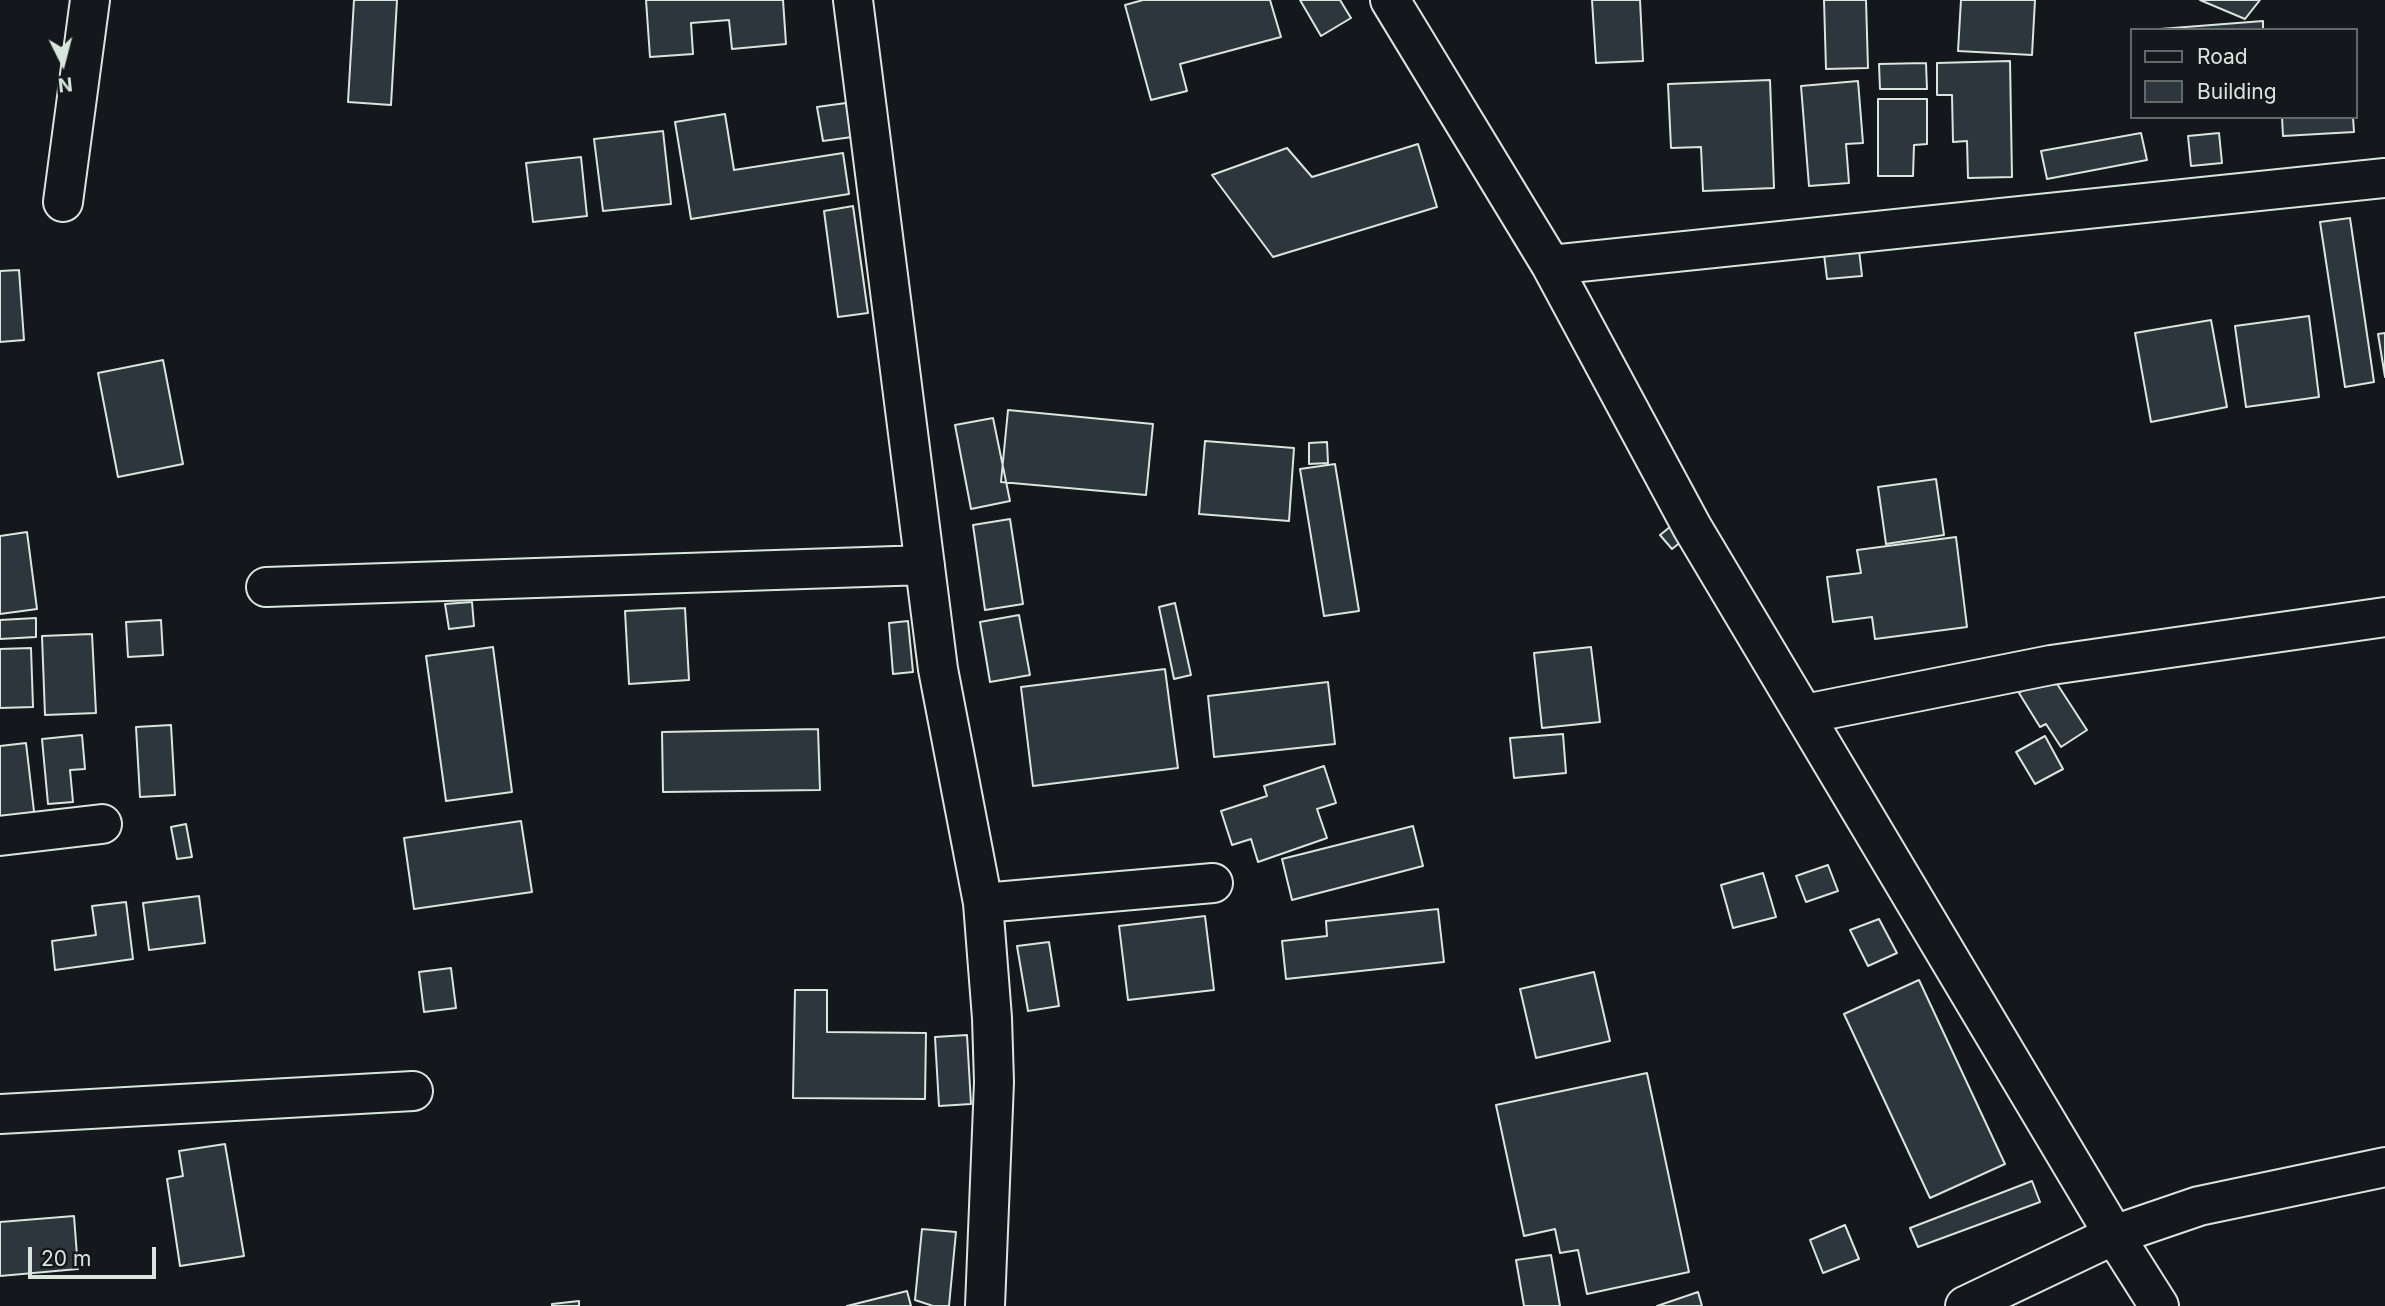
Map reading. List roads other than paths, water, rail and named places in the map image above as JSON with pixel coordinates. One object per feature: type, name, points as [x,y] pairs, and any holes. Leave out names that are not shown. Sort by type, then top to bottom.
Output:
[{"type":"street","points":[[63,202],[90,0]]},
{"type":"street","points":[[853,0],[938,669],[983,903],[994,1082],[985,1306]]},
{"type":"street","points":[[1390,0],[1551,265],[1692,527],[2114,1236],[2159,1306]]},
{"type":"street","points":[[1551,265],[2385,178]]},
{"type":"street","points":[[266,587],[925,565]]},
{"type":"street","points":[[1805,714],[2051,665],[2385,617]]},
{"type":"street","points":[[0,836],[102,824]]},
{"type":"street","points":[[983,903],[1213,883]]},
{"type":"street","points":[[0,1114],[413,1091]]},
{"type":"street","points":[[1965,1306],[2114,1236],[2199,1206],[2385,1167]]}]
